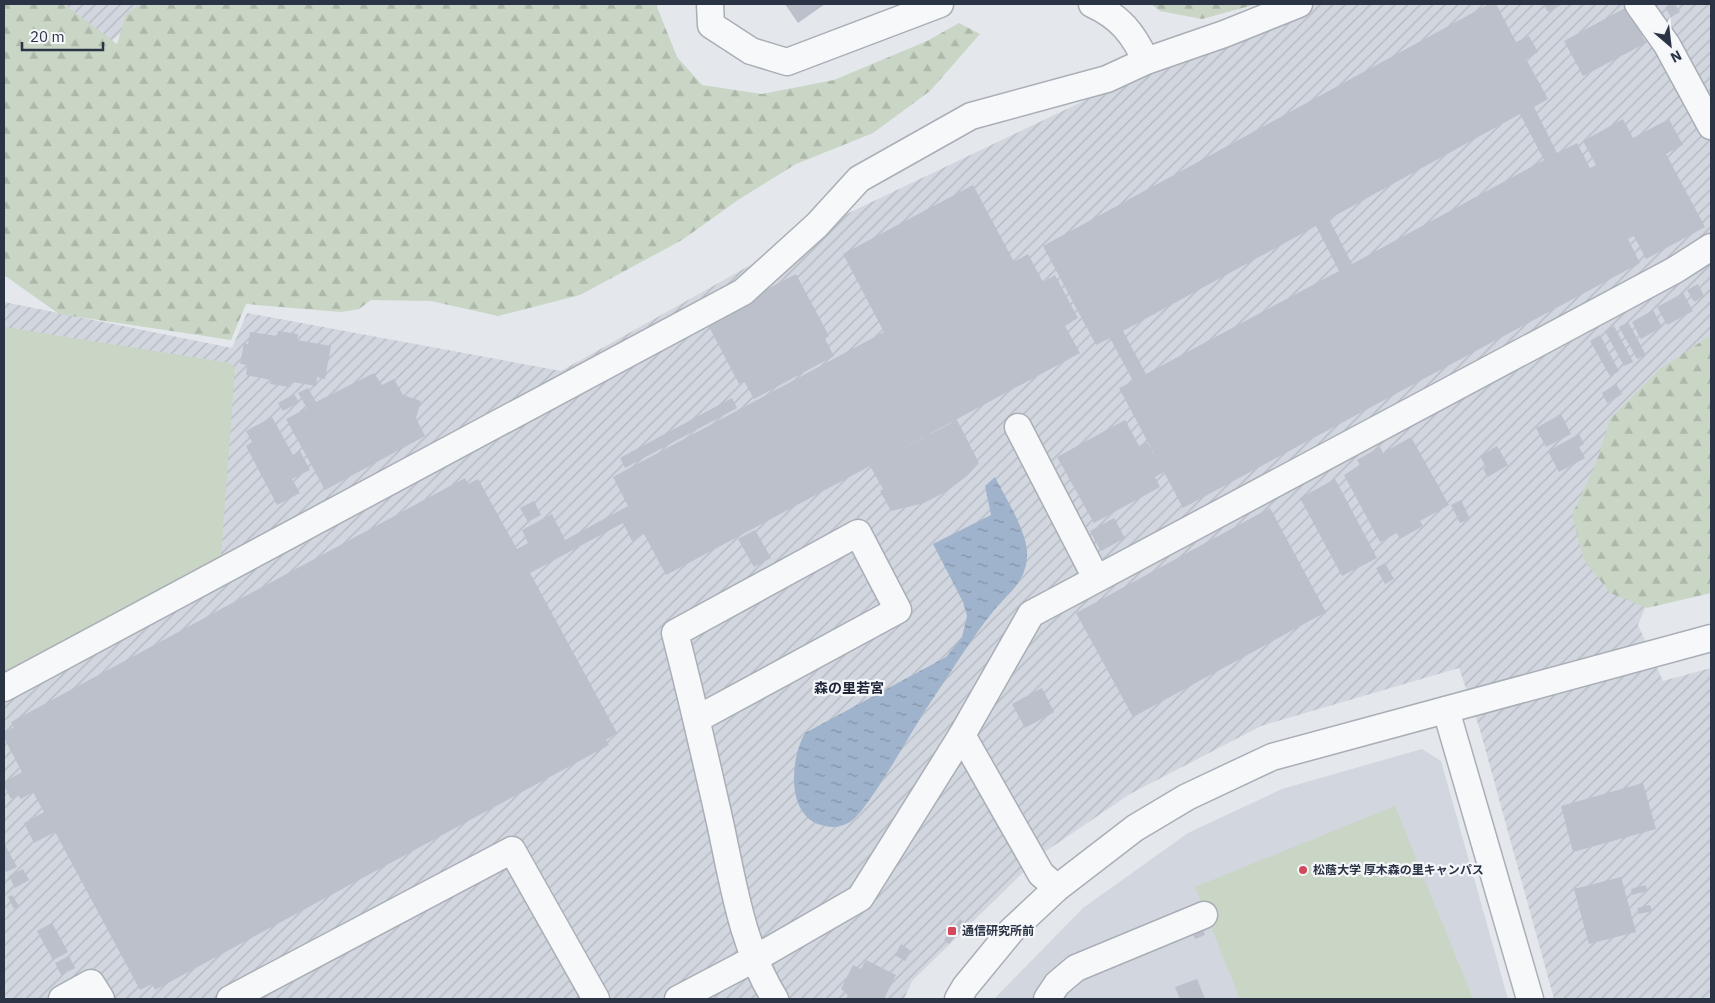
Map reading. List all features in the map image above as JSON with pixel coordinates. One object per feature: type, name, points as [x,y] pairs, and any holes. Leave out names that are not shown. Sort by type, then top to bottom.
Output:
[{"type":"street","points":[[710,4],[711,25],[751,51],[787,62],[940,4]]},
{"type":"street","points":[[1092,4],[1113,14],[1136,39],[1146,61]]},
{"type":"street","points":[[4,688],[743,292],[817,225],[859,179],[971,116],[1108,79],[1146,61],[1224,34],[1299,4]]},
{"type":"street","points":[[1638,4],[1668,44],[1711,126]]},
{"type":"street","points":[[678,999],[754,959],[860,898],[962,735],[1031,614],[1675,270],[1711,248]]},
{"type":"street","points":[[1018,427],[1096,578]]},
{"type":"street","points":[[698,719],[898,610],[858,533],[675,633],[698,719],[742,924],[754,959],[775,999]]},
{"type":"street","points":[[958,999],[965,987],[1011,930],[1057,888],[1143,824],[1187,797],[1272,756],[1711,638]]},
{"type":"street","points":[[1446,710],[1530,999]]},
{"type":"street","points":[[962,735],[1041,874],[1057,888]]},
{"type":"street","points":[[230,999],[512,850],[596,999]]},
{"type":"street","points":[[1047,999],[1058,984],[1076,968],[1204,915]]},
{"type":"street","points":[[62,999],[91,982],[101,999]]},
{"type":"shaded area","points":[[9,4],[152,4],[98,54]]},
{"type":"shaded area","points":[[1270,4],[1711,4],[1711,445],[1638,625],[1663,681],[1711,668],[1711,999],[1554,999],[1480,730],[1459,668],[1261,726],[1130,794],[1043,853],[912,981],[904,999],[4,999],[4,302],[232,348],[247,313],[561,371],[813,230],[1224,34]]},
{"type":"shaded area","name":"松蔭大学 厚木森の里キャンパス","points":[[1422,749],[1441,761],[1508,999],[994,999],[1083,908],[1188,833],[1282,789]]},
{"type":"green space","points":[[4,4],[64,4],[117,44],[126,14],[141,4],[658,4],[657,7],[677,57],[702,85],[762,94],[834,80],[927,41],[959,23],[980,34],[930,91],[873,133],[796,164],[738,200],[682,240],[580,295],[498,316],[431,301],[371,300],[359,309],[341,312],[246,304],[231,340],[59,314],[4,275]]},
{"type":"green space","points":[[1151,4],[1257,4],[1202,19],[1160,11]]},
{"type":"green space","points":[[4,327],[230,363],[235,368],[221,558],[4,673]]},
{"type":"green space","points":[[1711,335],[1711,593],[1647,608],[1610,593],[1584,560],[1572,515],[1595,466],[1610,419],[1660,369]]},
{"type":"green space","points":[[1395,806],[1473,999],[1240,999],[1195,887]]},
{"type":"water","points":[[995,477],[1016,516],[1027,548],[1026,566],[1019,582],[984,623],[925,711],[879,786],[858,815],[850,822],[838,827],[825,826],[812,821],[803,812],[797,800],[794,787],[796,758],[805,733],[946,657],[962,637],[967,616],[963,602],[933,544],[991,515],[985,486]]},
{"type":"building","points":[[785,4],[825,4],[798,23]]},
{"type":"building","points":[[1489,4],[1496,4],[1516,42],[1529,36],[1538,52],[1526,59],[1548,99],[1534,107],[1557,153],[1577,143],[1590,168],[1596,165],[1583,141],[1623,119],[1633,138],[1669,119],[1683,145],[1666,154],[1705,227],[1646,259],[1634,236],[1628,239],[1640,263],[1183,508],[1164,472],[1155,477],[1160,487],[1094,523],[1057,457],[1125,420],[1139,446],[1147,442],[1159,463],[1119,388],[1133,381],[1110,338],[1096,345],[1043,246]],"holes":[[[1520,114],[1544,160],[1352,264],[1329,219]],[[1316,226],[1339,271],[1146,374],[1123,331]]]},
{"type":"building","points":[[1543,4],[1563,4],[1548,12]]},
{"type":"building","points":[[1675,4],[1680,12],[1671,17],[1665,7]]},
{"type":"building","points":[[1627,7],[1646,43],[1583,76],[1564,41]]},
{"type":"building","points":[[973,185],[1014,262],[1028,254],[1043,282],[1055,275],[1078,318],[1065,326],[1080,353],[894,453],[957,420],[979,463],[967,476],[947,491],[924,503],[891,511],[880,491],[883,489],[870,466],[666,575],[644,534],[632,541],[623,523],[530,573],[617,733],[606,740],[609,745],[155,990],[152,984],[140,990],[55,832],[34,843],[24,823],[44,812],[33,792],[21,799],[18,795],[11,799],[4,786],[4,782],[22,772],[4,738],[4,733],[14,727],[11,722],[465,478],[468,484],[478,479],[517,549],[528,543],[522,530],[552,514],[565,540],[628,506],[613,477],[884,332],[843,254]]},
{"type":"building","points":[[796,274],[829,336],[825,339],[834,356],[754,399],[744,381],[739,384],[706,321]]},
{"type":"building","points":[[1698,284],[1704,296],[1694,302],[1687,290]]},
{"type":"building","points":[[1683,293],[1693,311],[1667,325],[1657,307]]},
{"type":"building","points":[[1653,310],[1662,327],[1641,339],[1632,322]]},
{"type":"building","points":[[1628,322],[1646,355],[1637,359],[1619,327]]},
{"type":"building","points":[[1614,326],[1633,362],[1624,366],[1605,331]]},
{"type":"building","points":[[278,331],[298,334],[297,340],[331,346],[325,379],[317,377],[316,386],[292,382],[290,387],[270,384],[271,380],[246,375],[247,365],[240,364],[244,343],[248,344],[250,332],[277,336]]},
{"type":"building","points":[[1600,335],[1619,371],[1610,376],[1590,341]]},
{"type":"building","points":[[374,373],[382,385],[394,379],[403,395],[421,401],[416,418],[425,436],[325,490],[286,419],[307,408],[298,393],[308,388],[316,402]]},
{"type":"building","points":[[1616,384],[1622,394],[1607,403],[1602,393]]},
{"type":"building","points":[[294,394],[299,402],[283,411],[278,403]]},
{"type":"building","points":[[732,398],[737,408],[625,468],[620,458]]},
{"type":"building","points":[[1561,414],[1571,434],[1546,447],[1536,428]]},
{"type":"building","points":[[272,417],[293,455],[300,451],[310,470],[292,479],[300,493],[277,505],[246,446],[252,442],[246,431]]},
{"type":"building","points":[[1579,434],[1584,444],[1579,447],[1585,458],[1559,472],[1548,451]]},
{"type":"building","points":[[1411,437],[1449,505],[1420,521],[1423,526],[1400,539],[1397,533],[1380,542],[1344,475],[1360,465],[1357,460],[1380,447],[1383,453]]},
{"type":"building","points":[[1497,446],[1508,465],[1488,477],[1483,469],[1486,467],[1480,456]]},
{"type":"building","points":[[1335,479],[1377,558],[1342,576],[1300,498]]},
{"type":"building","points":[[1461,500],[1470,519],[1460,523],[1451,505]]},
{"type":"building","points":[[534,501],[541,515],[528,522],[520,508]]},
{"type":"building","points":[[1270,508],[1326,612],[1133,717],[1076,613]]},
{"type":"building","points":[[1114,518],[1125,538],[1101,551],[1090,531]]},
{"type":"building","points":[[755,530],[771,558],[754,567],[738,539]]},
{"type":"building","points":[[1385,563],[1394,579],[1385,584],[1376,568]]},
{"type":"building","points":[[1042,688],[1054,712],[1025,728],[1012,704]]},
{"type":"building","points":[[1643,783],[1656,829],[1573,852],[1561,806]]},
{"type":"building","points":[[4,843],[17,867],[6,872],[4,868]]},
{"type":"building","points":[[23,869],[29,880],[15,888],[9,876]]},
{"type":"building","points":[[1621,877],[1636,932],[1589,944],[1574,889]]},
{"type":"building","points":[[1646,885],[1647,891],[1632,895],[1631,889]]},
{"type":"building","points":[[12,895],[19,906],[14,909],[8,897]]},
{"type":"building","points":[[1650,905],[1652,911],[1639,914],[1637,908]]},
{"type":"building","points":[[960,919],[966,924],[949,944],[944,940]]},
{"type":"building","points":[[1199,920],[1205,935],[1195,939],[1189,924]]},
{"type":"building","points":[[52,923],[68,952],[53,960],[37,931]]},
{"type":"building","points":[[901,944],[911,951],[905,961],[895,955]]},
{"type":"building","points":[[69,956],[75,968],[61,975],[55,963]]},
{"type":"building","points":[[866,960],[896,975],[884,999],[846,999],[848,995],[841,989],[853,965],[861,969]]},
{"type":"building","points":[[1197,979],[1205,999],[1180,999],[1175,987]]},
{"type":"place","name":"松蔭大学 厚木森の里キャンパス","points":[[1303,870]]},
{"type":"place","name":"通信研究所前","points":[[952,931]]},
{"type":"district","name":"森の里若宮","points":[[849,688]]}]
